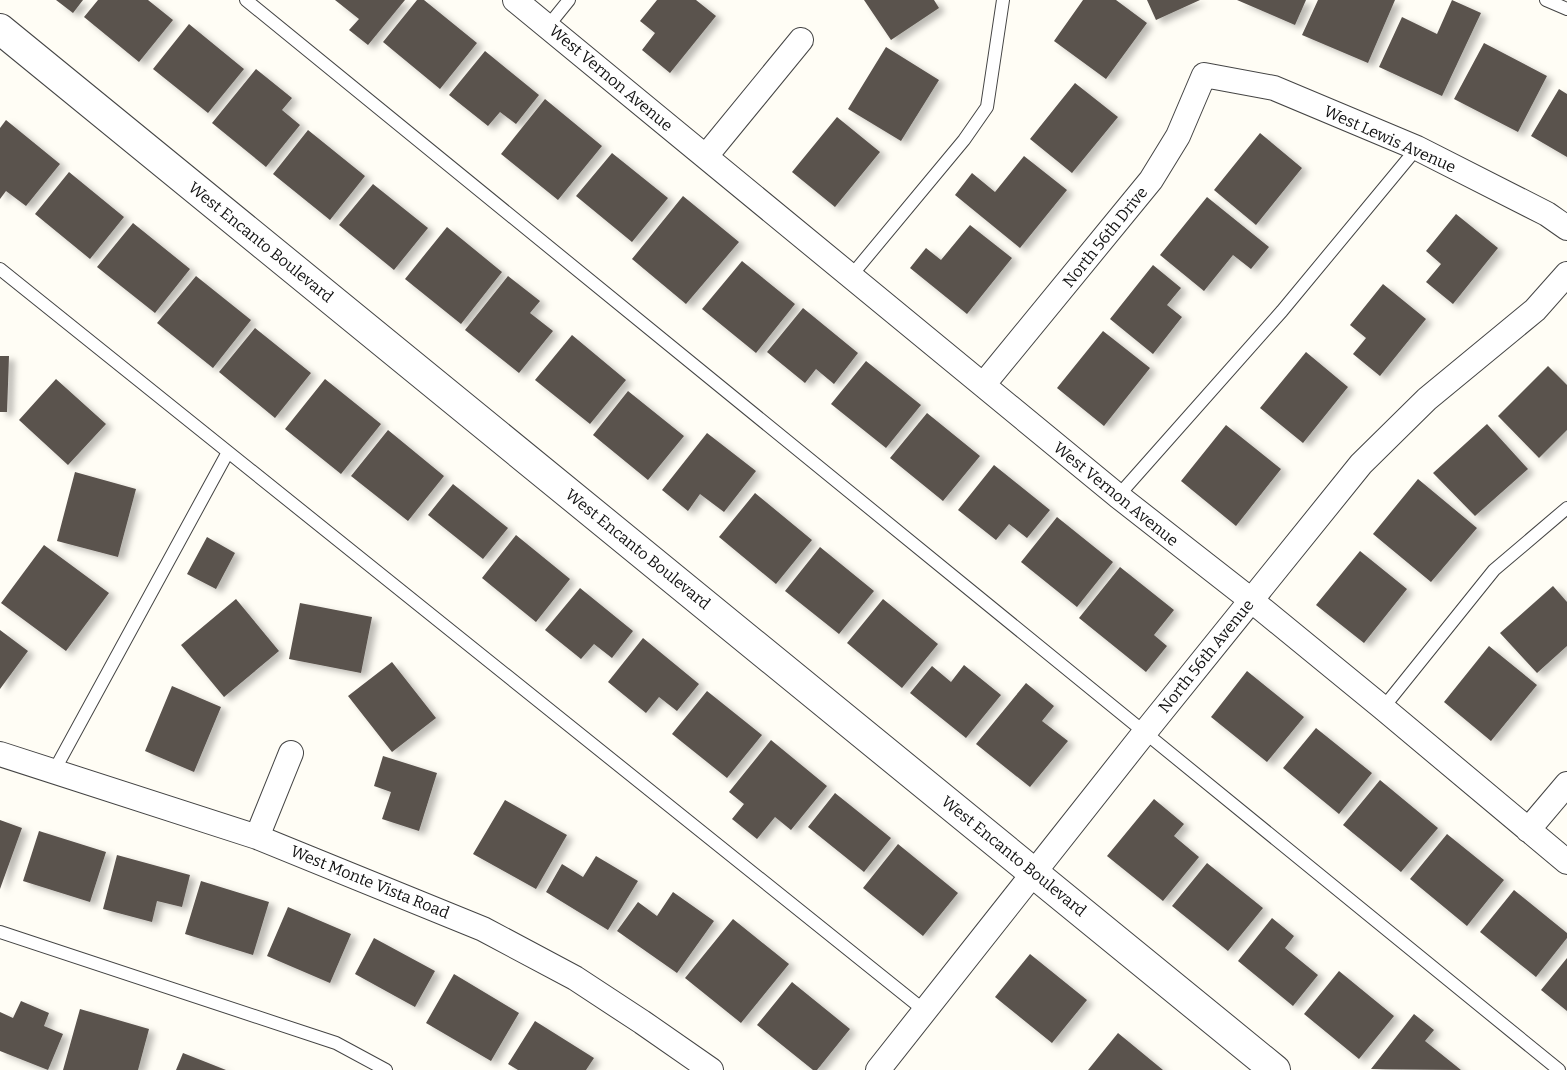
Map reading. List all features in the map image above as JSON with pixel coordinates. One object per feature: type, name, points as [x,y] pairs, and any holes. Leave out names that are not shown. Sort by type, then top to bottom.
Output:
[{"type":"street","name":"West Vernon Avenue","points":[[515,0],[1118,496],[1251,600],[1383,708],[1567,862]]},
{"type":"street","name":"West Encanto Boulevard","points":[[0,29],[1275,1070]]},
{"type":"street","points":[[706,156],[801,40]]},
{"type":"street","name":"West Lewis Avenue","points":[[1204,75],[1274,88],[1417,148],[1547,214],[1567,228]]},
{"type":"street","name":"North 56th Drive","points":[[983,385],[1151,180],[1178,136],[1204,75]]},
{"type":"street","name":"North 56th Avenue","points":[[878,1070],[1145,732],[1361,464],[1427,399],[1535,310],[1567,274]]},
{"type":"street","points":[[257,837],[291,753]]},
{"type":"street","name":"West Monte Vista Road","points":[[0,754],[257,837],[483,928],[575,978],[711,1070]]},
{"type":"street","points":[[1528,830],[1567,784]]},
{"type":"lane","points":[[246,0],[1559,1070]]},
{"type":"lane","points":[[548,26],[569,0]]},
{"type":"lane","points":[[851,276],[964,140],[987,107],[1003,0]]},
{"type":"lane","points":[[1546,0],[1567,9]]},
{"type":"lane","points":[[1118,496],[1282,311],[1417,148]]},
{"type":"lane","points":[[0,269],[925,1011]]},
{"type":"lane","points":[[54,771],[228,452]]},
{"type":"lane","points":[[1383,708],[1494,570],[1567,508]]},
{"type":"lane","points":[[0,932],[336,1043],[386,1070]]},
{"type":"building","points":[[56,0],[83,0],[73,13]]},
{"type":"building","points":[[98,0],[148,0],[173,20],[139,62],[84,17]]},
{"type":"building","points":[[335,0],[405,0],[368,45],[349,30],[359,19]]},
{"type":"building","points":[[417,0],[424,0],[477,43],[440,89],[383,42]]},
{"type":"building","points":[[657,0],[696,0],[716,16],[670,73],[642,50],[655,33],[640,21]]},
{"type":"building","points":[[864,0],[934,0],[939,8],[891,40]]},
{"type":"building","points":[[1083,0],[1116,0],[1147,23],[1106,79],[1054,41]]},
{"type":"building","points":[[1147,0],[1200,0],[1156,20]]},
{"type":"building","points":[[1237,0],[1306,0],[1295,25]]},
{"type":"building","points":[[1318,0],[1395,0],[1368,63],[1302,35]]},
{"type":"building","points":[[1452,0],[1481,13],[1442,96],[1379,67],[1402,17],[1437,34]]},
{"type":"building","points":[[189,24],[244,69],[208,113],[153,69]]},
{"type":"building","points":[[1484,43],[1547,76],[1518,132],[1454,99]]},
{"type":"building","points":[[886,47],[939,80],[901,141],[848,109]]},
{"type":"building","points":[[485,51],[539,95],[516,124],[500,112],[488,126],[449,95]]},
{"type":"building","points":[[256,69],[292,98],[282,110],[300,125],[266,167],[212,123]]},
{"type":"building","points":[[1075,83],[1118,117],[1072,173],[1030,139]]},
{"type":"building","points":[[1559,89],[1567,94],[1567,157],[1531,136]]},
{"type":"building","points":[[545,99],[602,146],[558,200],[501,154]]},
{"type":"building","points":[[837,117],[880,152],[835,207],[792,172]]},
{"type":"building","points":[[6,120],[60,164],[26,206],[6,191],[0,199],[0,128]]},
{"type":"building","points":[[308,130],[365,176],[330,220],[273,174]]},
{"type":"building","points":[[1260,133],[1302,168],[1256,225],[1214,190]]},
{"type":"building","points":[[612,153],[668,198],[632,242],[576,196]]},
{"type":"building","points":[[1024,156],[1067,190],[1020,248],[955,195],[972,173],[995,192]]},
{"type":"building","points":[[69,172],[124,217],[90,259],[35,214]]},
{"type":"building","points":[[373,184],[428,228],[394,270],[339,225]]},
{"type":"building","points":[[683,196],[739,242],[686,304],[632,259]]},
{"type":"building","points":[[1207,197],[1269,247],[1251,269],[1233,255],[1204,291],[1160,255]]},
{"type":"building","points":[[1456,214],[1498,248],[1453,304],[1426,282],[1441,264],[1426,251]]},
{"type":"building","points":[[133,223],[190,269],[155,313],[97,267]]},
{"type":"building","points":[[970,225],[1012,258],[967,314],[910,268],[926,248],[941,260]]},
{"type":"building","points":[[447,227],[502,272],[461,324],[405,279]]},
{"type":"building","points":[[742,261],[795,304],[756,353],[702,309]]},
{"type":"building","points":[[1153,265],[1181,288],[1167,305],[1182,317],[1153,354],[1110,319]]},
{"type":"building","points":[[196,276],[251,320],[213,368],[157,323]]},
{"type":"building","points":[[508,276],[540,301],[530,313],[553,331],[519,373],[465,330]]},
{"type":"building","points":[[1383,284],[1426,319],[1380,376],[1353,354],[1366,338],[1350,325]]},
{"type":"building","points":[[803,308],[858,353],[834,384],[816,369],[805,383],[767,352]]},
{"type":"building","points":[[255,328],[311,373],[275,418],[219,372]]},
{"type":"building","points":[[1103,331],[1150,368],[1104,426],[1057,388]]},
{"type":"building","points":[[572,335],[626,380],[590,424],[535,380]]},
{"type":"building","points":[[1306,352],[1348,387],[1303,443],[1260,408]]},
{"type":"building","points":[[0,356],[9,356],[7,412],[0,412]]},
{"type":"building","points":[[866,361],[921,405],[886,448],[831,404]]},
{"type":"building","points":[[1548,366],[1567,385],[1567,430],[1539,458],[1498,416]]},
{"type":"building","points":[[56,379],[106,424],[68,465],[19,420]]},
{"type":"building","points":[[325,379],[381,424],[341,474],[285,429]]},
{"type":"building","points":[[628,391],[684,436],[648,480],[593,435]]},
{"type":"building","points":[[927,413],[980,456],[943,501],[890,458]]},
{"type":"building","points":[[1487,424],[1528,469],[1475,516],[1433,473]]},
{"type":"building","points":[[1226,425],[1281,469],[1236,526],[1181,481]]},
{"type":"building","points":[[388,430],[444,476],[408,521],[351,476]]},
{"type":"building","points":[[707,433],[756,471],[724,512],[700,494],[688,511],[662,490]]},
{"type":"building","points":[[994,465],[1050,510],[1027,538],[1009,524],[996,540],[958,510]]},
{"type":"building","points":[[75,472],[136,489],[118,557],[57,541]]},
{"type":"building","points":[[1418,479],[1477,528],[1431,582],[1373,534]]},
{"type":"building","points":[[453,484],[508,528],[483,559],[428,515]]},
{"type":"building","points":[[755,493],[812,540],[776,584],[719,537]]},
{"type":"building","points":[[1057,517],[1113,562],[1077,607],[1021,562]]},
{"type":"building","points":[[516,535],[570,579],[536,622],[482,578]]},
{"type":"building","points":[[207,537],[235,553],[216,589],[187,574]]},
{"type":"building","points":[[44,545],[109,593],[66,651],[1,603]]},
{"type":"building","points":[[820,547],[874,591],[839,634],[785,591]]},
{"type":"building","points":[[1360,551],[1407,589],[1364,643],[1316,605]]},
{"type":"building","points":[[1120,567],[1174,610],[1154,635],[1167,646],[1146,672],[1079,618]]},
{"type":"building","points":[[1553,586],[1567,602],[1567,646],[1537,673],[1500,633]]},
{"type":"building","points":[[580,588],[633,631],[612,658],[594,644],[581,659],[545,630]]},
{"type":"building","points":[[236,599],[279,651],[224,697],[181,645]]},
{"type":"building","points":[[883,599],[938,644],[902,688],[847,643]]},
{"type":"building","points":[[300,603],[372,617],[361,673],[289,659]]},
{"type":"building","points":[[0,630],[28,651],[0,689]]},
{"type":"building","points":[[643,638],[699,684],[677,711],[659,697],[646,713],[608,682]]},
{"type":"building","points":[[1489,646],[1537,685],[1491,741],[1444,702]]},
{"type":"building","points":[[392,662],[436,718],[392,752],[348,696]]},
{"type":"building","points":[[964,665],[1001,695],[966,738],[910,693],[932,666],[951,682]]},
{"type":"building","points":[[1247,671],[1304,717],[1267,762],[1211,717]]},
{"type":"building","points":[[1026,683],[1054,706],[1042,721],[1068,741],[1030,787],[976,744]]},
{"type":"building","points":[[172,686],[221,707],[194,772],[145,751]]},
{"type":"building","points":[[707,691],[762,735],[727,778],[672,734]]},
{"type":"building","points":[[1316,728],[1372,773],[1339,814],[1283,768]]},
{"type":"building","points":[[771,740],[827,786],[791,830],[775,817],[757,839],[732,819],[744,804],[729,792]]},
{"type":"building","points":[[383,756],[437,773],[419,831],[382,819],[391,792],[374,786]]},
{"type":"building","points":[[1380,780],[1438,828],[1401,872],[1343,825]]},
{"type":"building","points":[[835,793],[891,838],[864,872],[808,827]]},
{"type":"building","points":[[1154,799],[1184,824],[1174,836],[1199,857],[1163,901],[1107,856]]},
{"type":"building","points":[[505,800],[567,835],[536,889],[473,854]]},
{"type":"building","points":[[0,820],[22,828],[0,889]]},
{"type":"building","points":[[39,831],[106,852],[90,902],[23,881]]},
{"type":"building","points":[[1447,834],[1504,880],[1467,926],[1410,879]]},
{"type":"building","points":[[898,844],[958,893],[923,936],[863,888]]},
{"type":"building","points":[[117,855],[190,875],[182,907],[157,901],[152,922],[103,909]]},
{"type":"building","points":[[596,856],[638,881],[608,930],[546,892],[562,864],[583,877]]},
{"type":"building","points":[[1207,863],[1263,908],[1228,951],[1172,906]]},
{"type":"building","points":[[201,881],[269,902],[253,955],[185,934]]},
{"type":"building","points":[[1514,890],[1567,933],[1567,938],[1536,977],[1480,932]]},
{"type":"building","points":[[673,892],[714,921],[677,973],[617,931],[638,902],[657,916]]},
{"type":"building","points":[[288,907],[351,934],[330,983],[267,956]]},
{"type":"building","points":[[1272,918],[1294,936],[1285,948],[1318,975],[1293,1006],[1238,961]]},
{"type":"building","points":[[733,919],[789,964],[741,1023],[685,978]]},
{"type":"building","points":[[374,938],[435,971],[415,1007],[355,974]]},
{"type":"building","points":[[1030,954],[1087,1000],[1052,1043],[995,997]]},
{"type":"building","points":[[1567,958],[1567,1011],[1541,990]]},
{"type":"building","points":[[1339,971],[1394,1016],[1359,1059],[1304,1014]]},
{"type":"building","points":[[454,974],[519,1013],[491,1061],[426,1023]]},
{"type":"building","points":[[792,982],[850,1029],[817,1070],[813,1070],[757,1025]]},
{"type":"building","points":[[21,1001],[49,1013],[44,1026],[63,1034],[48,1070],[0,1051],[0,1012],[13,1018]]},
{"type":"building","points":[[80,1009],[149,1029],[138,1070],[63,1070]]},
{"type":"building","points":[[1414,1014],[1434,1030],[1425,1041],[1461,1070],[1371,1069]]},
{"type":"building","points":[[535,1021],[594,1058],[586,1070],[518,1070],[508,1064]]},
{"type":"building","points":[[1118,1033],[1163,1070],[1088,1070]]},
{"type":"building","points":[[183,1053],[226,1070],[176,1070]]}]
